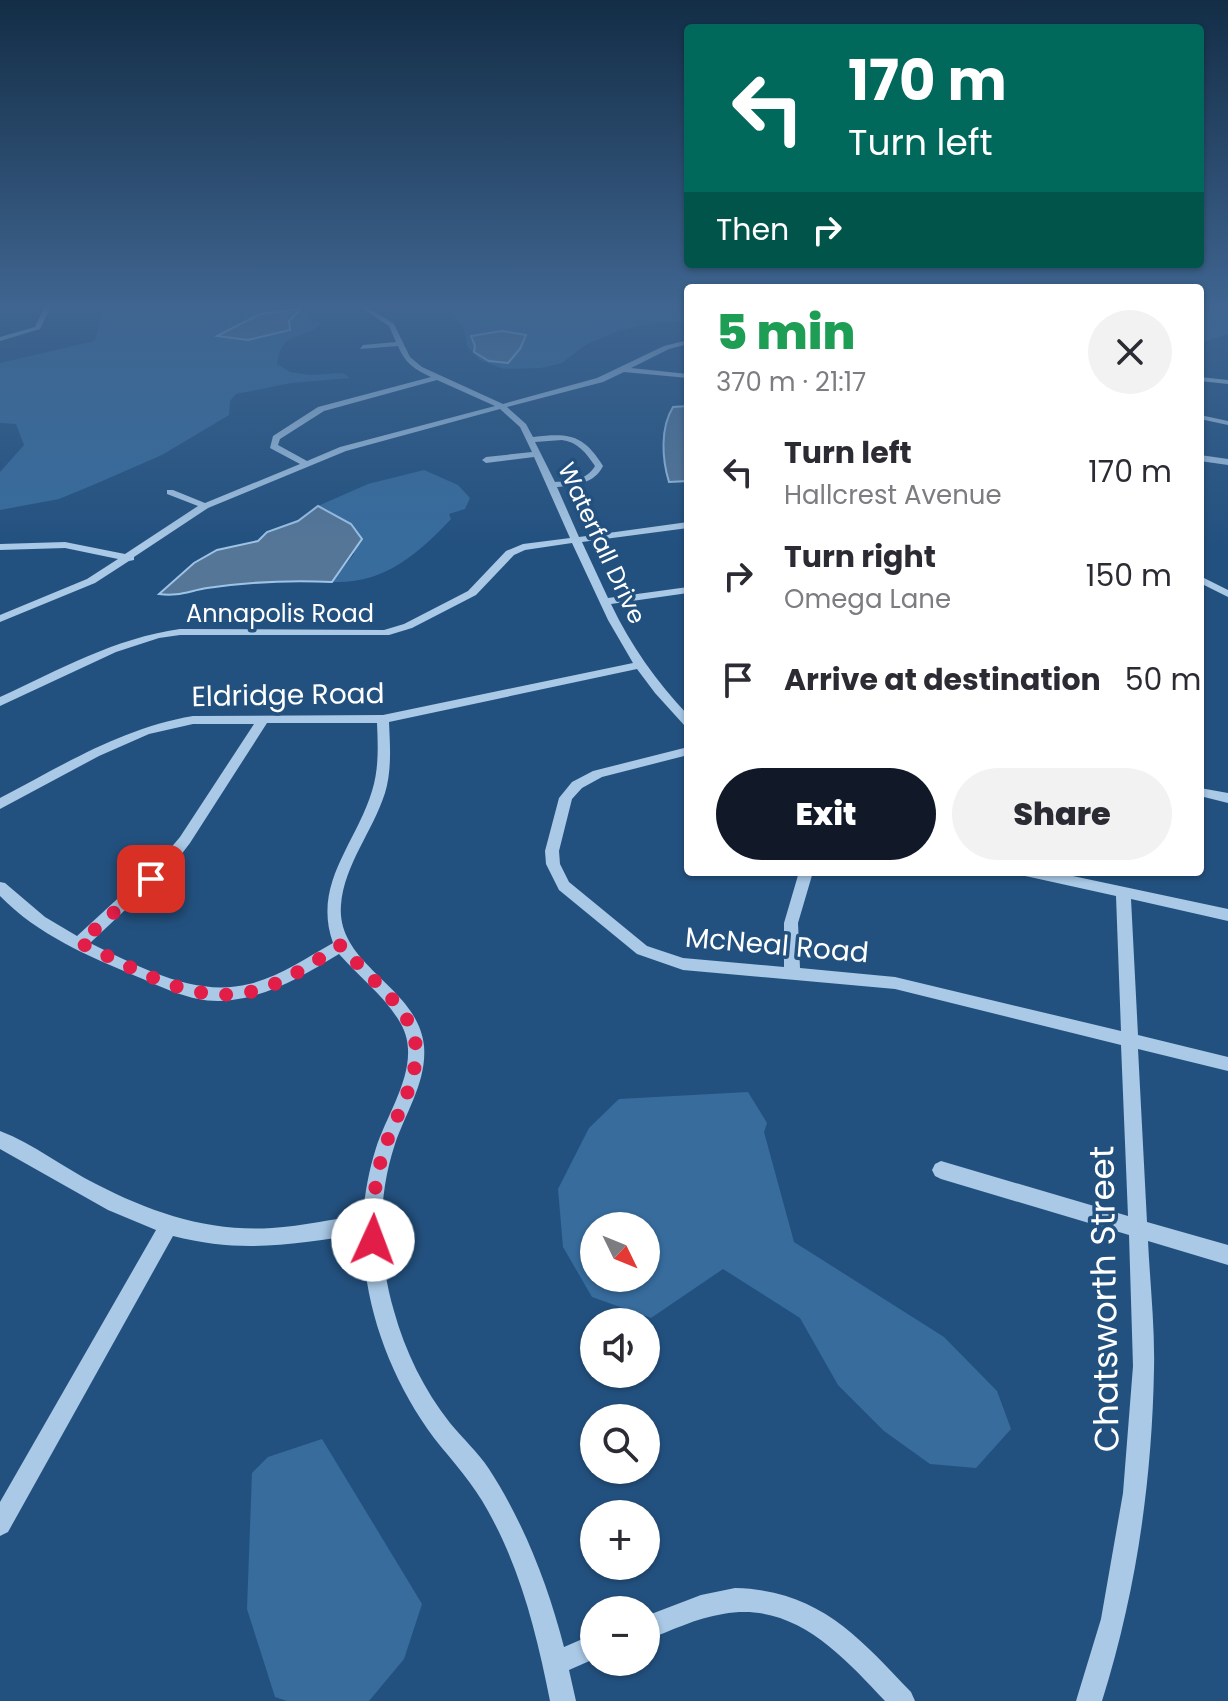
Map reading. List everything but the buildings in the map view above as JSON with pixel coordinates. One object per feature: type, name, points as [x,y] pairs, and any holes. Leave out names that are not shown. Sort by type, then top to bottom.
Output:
[{"type":"street","points":[[305,463],[277,450],[274,440],[316,411],[401,387]]},
{"type":"street","name":"Waterfall Drive","points":[[458,387],[503,406],[518,419],[638,665],[684,717]]},
{"type":"street","points":[[0,619],[66,592],[130,558],[177,522],[205,506],[305,463],[343,449],[567,387]]},
{"type":"street","points":[[1204,418],[1228,423]]},
{"type":"street","points":[[530,440],[560,437],[580,441],[588,446],[599,466],[597,473],[588,479],[551,485]]},
{"type":"street","points":[[486,460],[537,454]]},
{"type":"street","points":[[1204,459],[1228,462]]},
{"type":"street","points":[[170,492],[205,506]]},
{"type":"street","name":"Annapolis Road","points":[[0,702],[132,642],[157,634],[360,636],[398,630],[472,593],[517,549],[684,526]]},
{"type":"street","points":[[0,547],[65,545],[130,558]]},
{"type":"street","points":[[1204,581],[1228,594]]},
{"type":"street","points":[[605,602],[684,591]]},
{"type":"street","name":"Eldridge Road","points":[[0,804],[154,728],[193,720],[383,719],[638,665]]},
{"type":"street","points":[[383,719],[384,763],[378,795],[332,904],[335,932],[341,945],[403,1014],[415,1043],[412,1077],[381,1158],[372,1223],[378,1290],[401,1363],[420,1399],[479,1473],[504,1516],[530,1575],[556,1663],[563,1701]]},
{"type":"street","points":[[80,943],[169,860],[262,721]]},
{"type":"street","name":"McNeal Road","points":[[684,752],[598,774],[577,785],[566,798],[552,851],[557,875],[572,896],[627,941],[662,959],[683,964],[895,983],[1228,1064]]},
{"type":"street","points":[[1204,793],[1228,798]]},
{"type":"street","points":[[792,972],[791,923],[805,876]]},
{"type":"street","points":[[1049,876],[1228,915]]},
{"type":"street","points":[[0,887],[30,917],[186,991],[219,996],[268,987],[341,945]]},
{"type":"street","name":"Chatsworth Street","points":[[1089,1701],[1114,1606],[1131,1520],[1140,1442],[1144,1366],[1123,892]]},
{"type":"street","points":[[0,1139],[132,1214],[168,1227],[240,1238],[276,1237],[372,1223]]},
{"type":"street","points":[[941,1170],[1228,1255]]},
{"type":"street","points":[[0,1524],[5,1498],[168,1227]]},
{"type":"street","points":[[660,1623],[732,1600],[759,1600],[786,1606],[816,1619],[845,1640],[902,1701]]},
{"type":"street","points":[[556,1663],[580,1652]]},
{"type":"shaded area","points":[[0,387],[269,387],[236,394],[230,401],[229,415],[162,455],[59,499],[0,510],[0,472],[24,445],[16,424],[0,423]]},
{"type":"shaded area","points":[[684,406],[684,481],[669,482],[664,434],[673,407]]},
{"type":"shaded area","points":[[424,470],[458,485],[470,498],[465,509],[449,514],[451,519],[438,532],[398,565],[368,578],[332,582],[354,554],[351,524],[318,506],[368,484]]},
{"type":"shaded area","points":[[318,506],[351,524],[362,539],[332,582],[254,583],[159,594],[194,563],[217,550],[258,541],[267,532],[298,521]]},
{"type":"shaded area","points":[[748,1092],[767,1123],[764,1132],[794,1242],[944,1337],[997,1391],[1011,1429],[976,1468],[930,1464],[884,1431],[838,1385],[800,1318],[723,1269],[660,1312],[660,1308],[623,1308],[592,1297],[589,1292],[660,1292],[660,1212],[580,1212],[580,1276],[563,1247],[558,1189],[589,1128],[619,1099]]},
{"type":"shaded area","points":[[322,1439],[422,1604],[404,1659],[369,1701],[287,1701],[275,1697],[247,1609],[252,1473],[268,1457]]},
{"type":"route","points":[[151,879],[80,943],[186,991],[219,996],[268,987],[341,945],[411,1027],[416,1061],[381,1158],[374,1191],[373,1240]]}]
